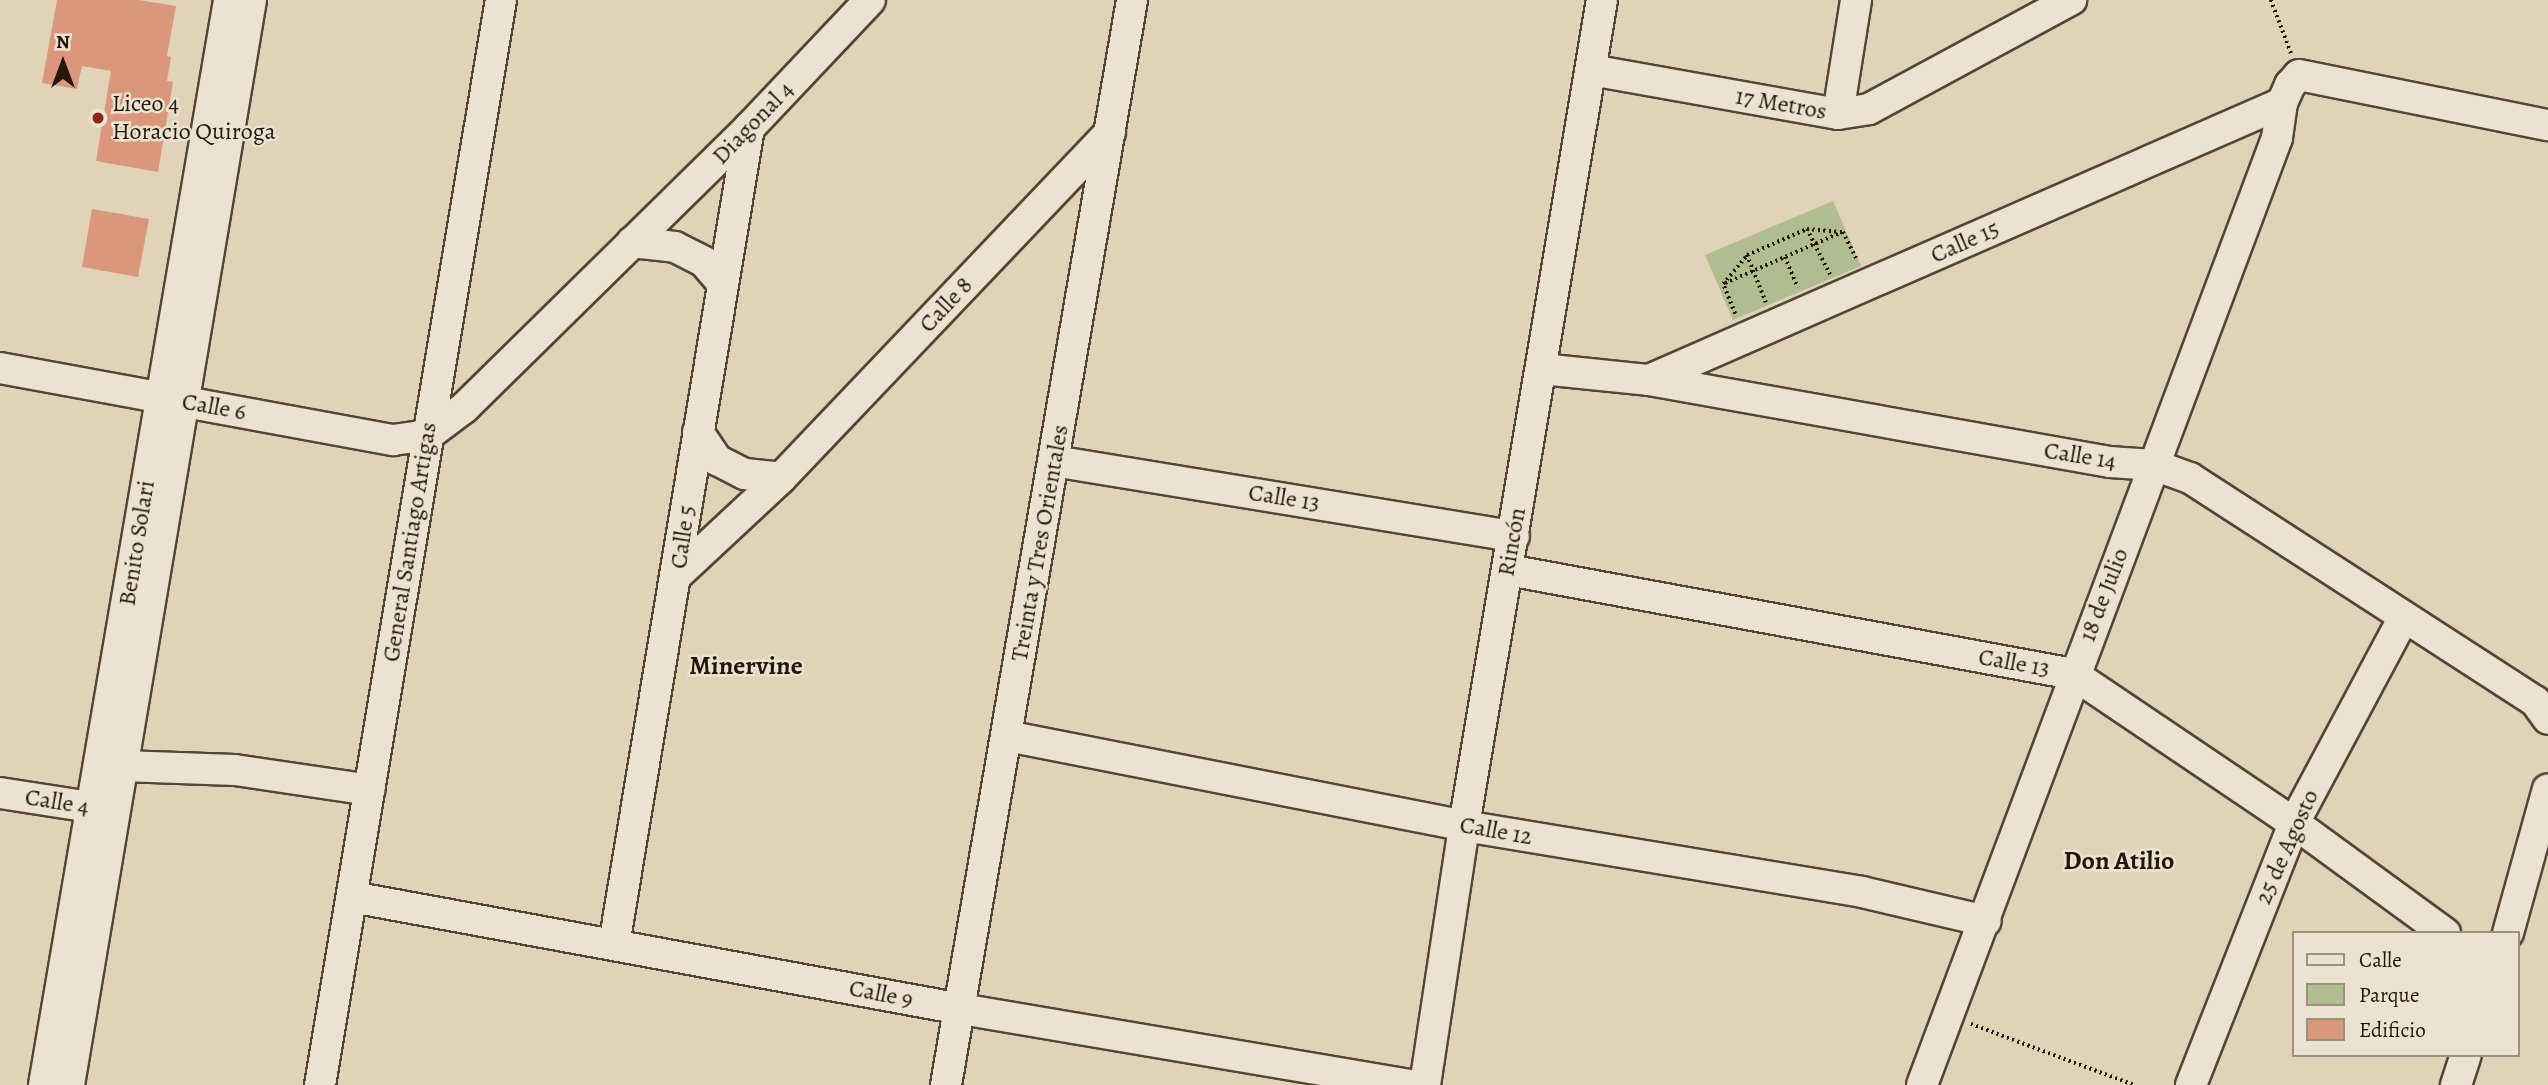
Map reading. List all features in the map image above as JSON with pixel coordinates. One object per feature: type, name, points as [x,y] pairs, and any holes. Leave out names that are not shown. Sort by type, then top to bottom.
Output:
[{"type":"street","name":"Benito Solari","points":[[44,1085],[104,809],[122,766],[229,0]]},
{"type":"street","name":"Benito Solari","points":[[69,1085],[104,809],[173,399],[251,0]]},
{"type":"street","name":"General Santiago Artigas","points":[[320,1085],[501,0]]},
{"type":"street","name":"Diagonal 4","points":[[428,435],[464,408],[749,128],[870,0]]},
{"type":"street","name":"Treinta y Tres Orientales","points":[[946,1085],[1132,0]]},
{"type":"street","name":"Rincón","points":[[1425,1085],[1464,826],[1602,0]]},
{"type":"street","points":[[1838,114],[1856,0]]},
{"type":"street","name":"17 Metros","points":[[1591,70],[1838,114],[1869,110],[2071,0]]},
{"type":"street","points":[[2282,103],[2300,75],[2548,125]]},
{"type":"street","name":"Calle 15","points":[[1649,380],[2282,103]]},
{"type":"street","name":"18 de Julio","points":[[1922,1085],[1986,921],[2073,674],[2277,138],[2282,103]]},
{"type":"street","name":"Calle 5","points":[[614,944],[749,128]]},
{"type":"street","name":"Calle 8","points":[[677,575],[782,478],[1110,132]]},
{"type":"street","points":[[632,242],[675,247],[704,262],[723,285]]},
{"type":"street","name":"Calle 6","points":[[0,368],[393,440],[428,435]]},
{"type":"street","name":"Calle 14","points":[[1542,369],[1649,380],[2110,462],[2154,465],[2190,478],[2403,619],[2535,701],[2548,719]]},
{"type":"street","points":[[698,432],[717,460],[745,474],[782,478]]},
{"type":"street","name":"Calle 13","points":[[1054,461],[1514,536]]},
{"type":"street","name":"Calle 13","points":[[1508,570],[2073,674],[2294,822],[2442,931]]},
{"type":"street","name":"25 de Agosto","points":[[2191,1085],[2294,822],[2403,619]]},
{"type":"street","name":"Calle 12","points":[[1007,736],[1464,826],[1862,891],[1986,921]]},
{"type":"street","points":[[122,766],[235,770],[370,790]]},
{"type":"street","points":[[2509,931],[2548,789]]},
{"type":"street","name":"Calle 4","points":[[0,793],[104,809]]},
{"type":"street","name":"Calle 9","points":[[352,897],[961,1009],[1412,1085]]},
{"type":"street","points":[[2455,1085],[2465,1057]]},
{"type":"path","points":[[2271,0],[2300,75]]},
{"type":"path","points":[[1723,284],[1747,256],[1807,229],[1843,232]]},
{"type":"path","points":[[1807,229],[1815,244],[1855,290]]},
{"type":"path","points":[[1843,232],[1855,290]]},
{"type":"path","points":[[1723,284],[1843,232]]},
{"type":"path","points":[[1747,256],[1775,325]]},
{"type":"path","points":[[1785,257],[1808,310]]},
{"type":"path","points":[[1723,284],[1744,339]]},
{"type":"path","points":[[1950,1016],[2134,1085]]},
{"type":"green space","points":[[1833,201],[1861,266],[1733,320],[1705,255]]},
{"type":"building","points":[[57,0],[139,0],[176,6],[167,56],[171,57],[167,81],[173,82],[158,172],[96,161],[111,71],[82,66],[77,89],[42,83]]},
{"type":"building","points":[[92,209],[149,219],[138,277],[82,267]]},
{"type":"place","name":"Liceo 4 Horacio Quiroga","points":[[98,118]]},
{"type":"district","name":"Minervine","points":[[746,666]]},
{"type":"district","name":"Don Atilio","points":[[2119,861]]}]
